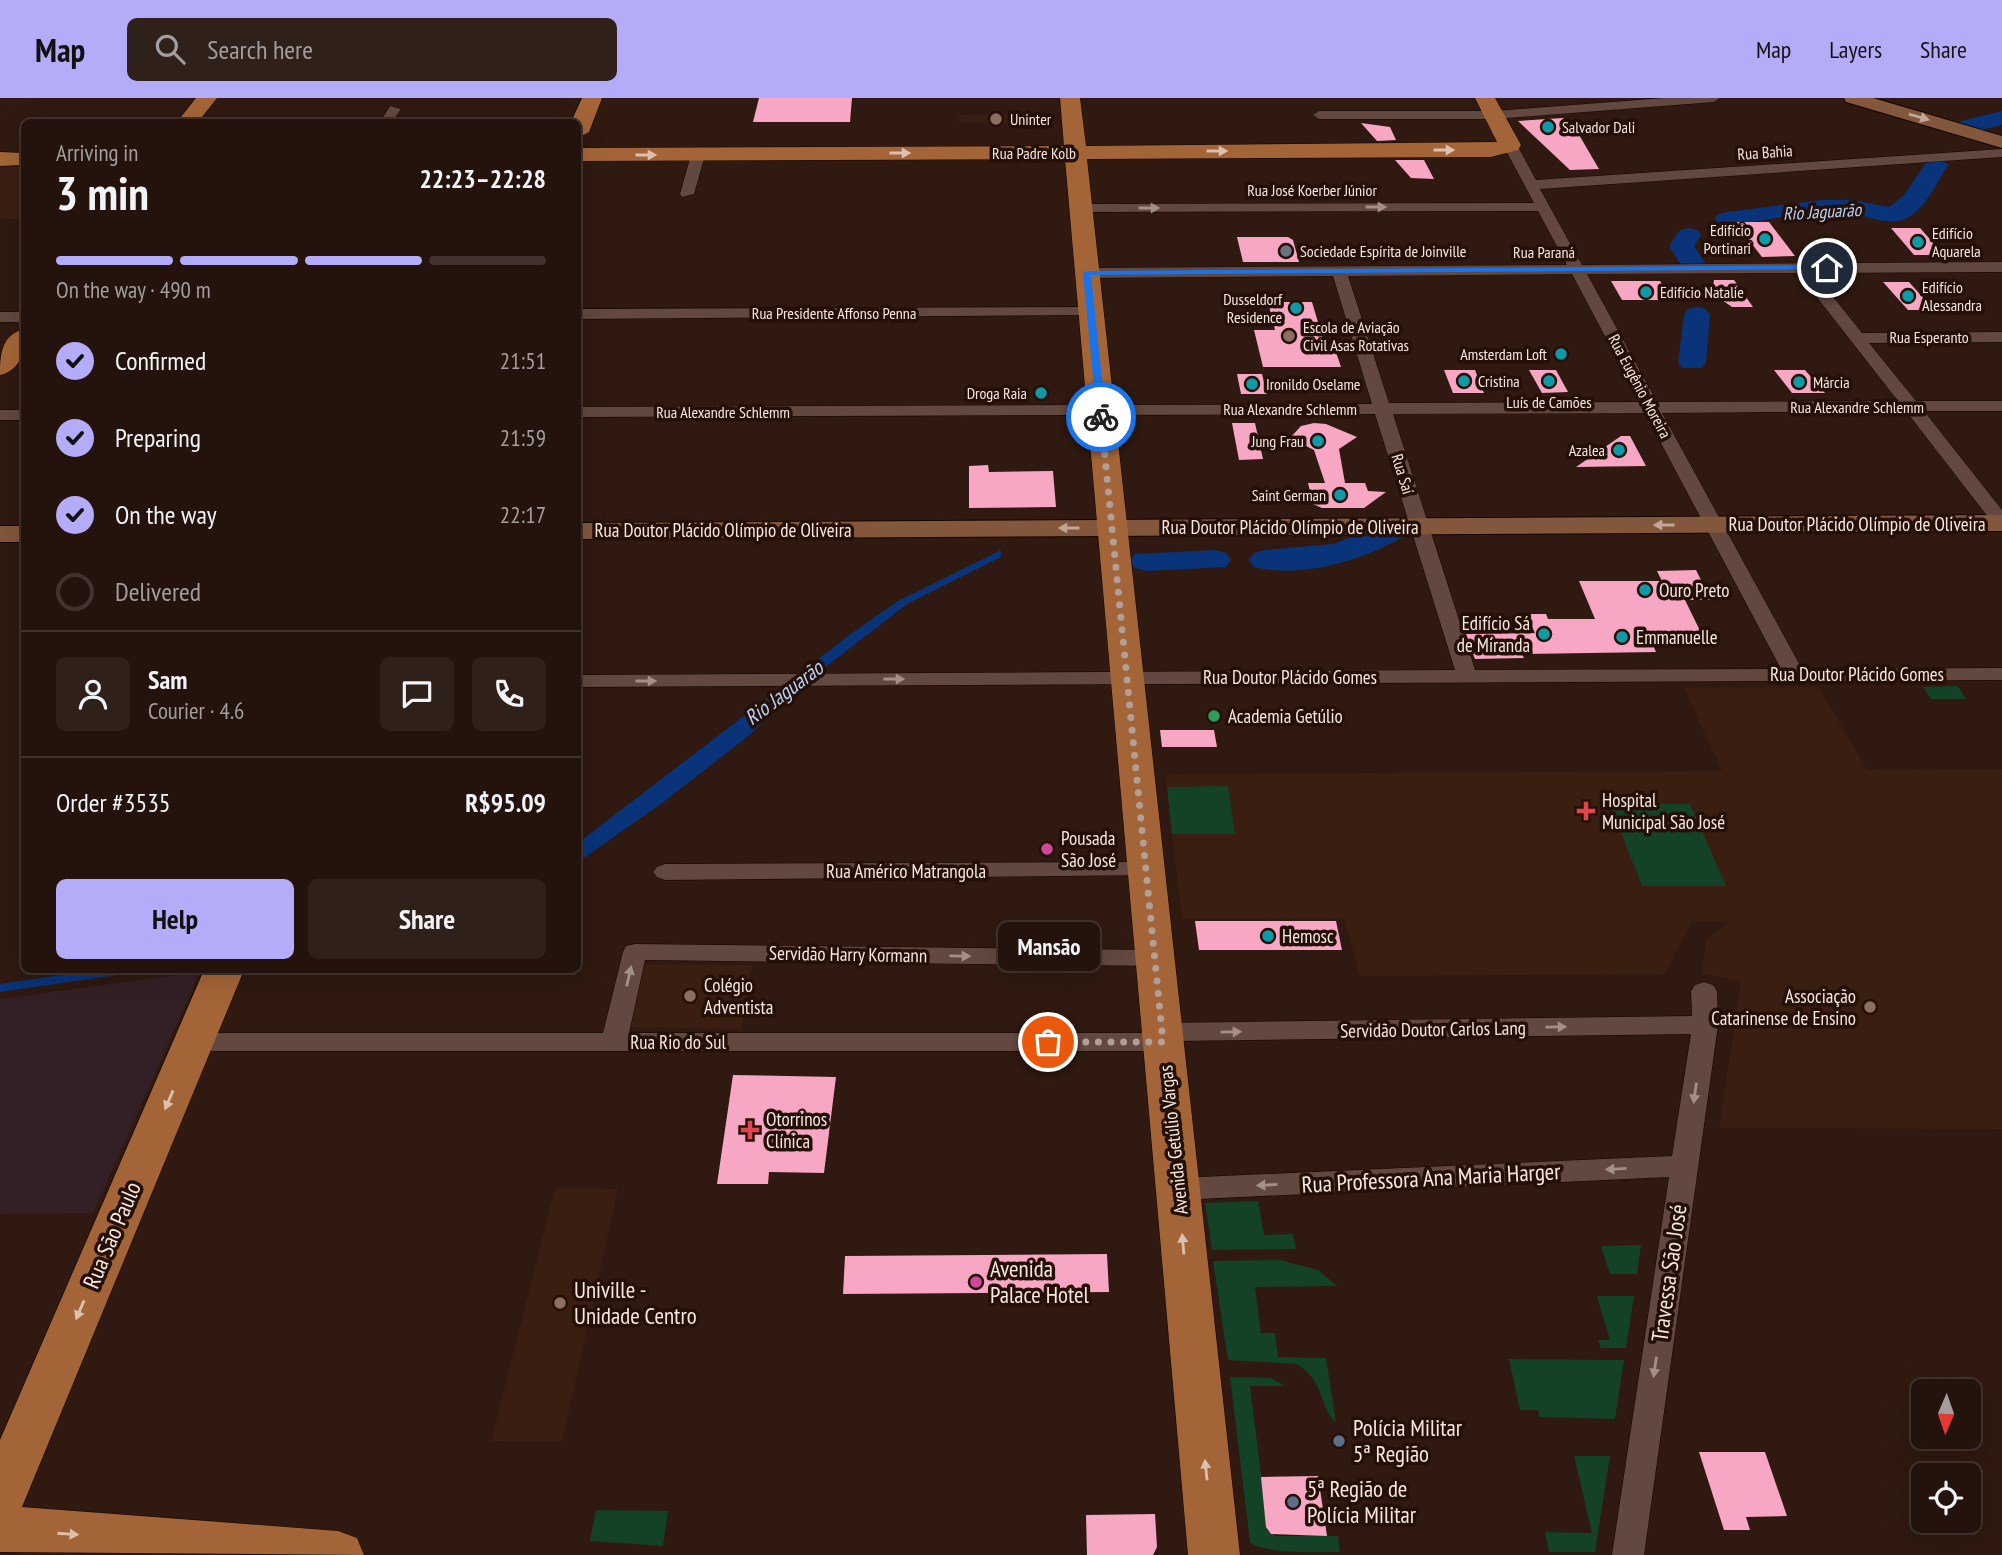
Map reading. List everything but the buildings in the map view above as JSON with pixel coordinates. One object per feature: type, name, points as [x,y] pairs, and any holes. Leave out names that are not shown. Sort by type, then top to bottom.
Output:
[{"type":"main road","points":[[190,119],[207,98]]},
{"type":"main road","points":[[204,119],[221,98]]},
{"type":"main road","points":[[581,125],[592,98]]},
{"type":"main road","name":"Avenida Getúlio Vargas","points":[[1070,98],[1214,1555]]},
{"type":"main road","points":[[1853,98],[2002,142]]},
{"type":"main road","name":"Rua Eugênio Moreira","points":[[1489,107],[1505,150]]},
{"type":"main road","name":"Rua Padre Kolb","points":[[581,155],[1505,150]]},
{"type":"main road","points":[[0,159],[21,159]]},
{"type":"main road","points":[[0,346],[21,320]]},
{"type":"main road","points":[[0,367],[21,341]]},
{"type":"main road","name":"Rua Doutor Plácido Olímpio de Oliveira","points":[[581,531],[2002,522]]},
{"type":"main road","points":[[0,534],[21,534]]},
{"type":"main road","name":"Rua São Paulo","points":[[0,1500],[223,973]]},
{"type":"main road","points":[[0,1529],[153,1548],[319,1554]]},
{"type":"street","points":[[1320,116],[1714,98]]},
{"type":"street","points":[[388,119],[395,109]]},
{"type":"street","name":"Rua Eugênio Moreira","points":[[1505,150],[1531,185],[1795,675]]},
{"type":"street","name":"Rua Bahia","points":[[1531,185],[2002,153]]},
{"type":"street","points":[[687,194],[698,155]]},
{"type":"street","name":"Rua José Koerber Júnior","points":[[1081,208],[1543,207]]},
{"type":"street","name":"Rua Paraná","points":[[1087,273],[2002,267]]},
{"type":"street","points":[[1802,268],[2002,522]]},
{"type":"street","name":"Rua Saí","points":[[1339,271],[1466,677]]},
{"type":"street","name":"Rua Presidente Affonso Penna","points":[[581,314],[1091,312]]},
{"type":"street","points":[[0,317],[21,316]]},
{"type":"street","name":"Rua Esperanto","points":[[1857,338],[2002,337]]},
{"type":"street","name":"Rua Alexandre Schlemm","points":[[581,412],[2002,406]]},
{"type":"street","points":[[0,415],[21,415]]},
{"type":"street","name":"Rua Doutor Plácido Gomes","points":[[581,681],[2002,674]]},
{"type":"street","name":"Rua Américo Matrangola","points":[[665,872],[1146,870]]},
{"type":"street","name":"Servidão Harry Kormann","points":[[614,1042],[635,952],[1155,958]]},
{"type":"street","name":"Travessa São José","points":[[1628,1555],[1705,1025],[1704,991]]},
{"type":"street","name":"Servidão Doutor Carlos Lang","points":[[1163,1037],[1705,1025]]},
{"type":"street","name":"Rua Rio do Sul","points":[[194,1042],[614,1042],[1163,1037]]},
{"type":"street","name":"Rua Professora Ana Maria Harger","points":[[1178,1189],[1684,1166]]},
{"type":"shaded area","name":"Uninter","points":[[1032,114],[1032,123],[959,123],[959,115]]},
{"type":"shaded area","points":[[0,167],[21,167],[21,219],[0,219]]},
{"type":"shaded area","name":"Hospital Municipal São José","points":[[1819,687],[1867,770],[2002,769],[2002,1129],[1719,1128],[1741,982],[1702,973],[1706,939],[1731,921],[1692,922],[1665,974],[1360,976],[1344,918],[1182,919],[1165,774],[1722,771],[1684,688]]},
{"type":"shaded area","name":"Colégio Adventista","points":[[640,964],[752,965],[742,1029],[626,1027]]},
{"type":"shaded area","points":[[200,973],[93,1213],[0,1214],[0,999]]},
{"type":"shaded area","name":"Univille - Unidade Centro","points":[[555,1188],[618,1189],[562,1442],[491,1441]]},
{"type":"green space","points":[[1958,686],[1966,699],[1931,699],[1923,687]]},
{"type":"green space","points":[[1228,786],[1235,834],[1172,834],[1167,787]]},
{"type":"green space","points":[[1610,804],[1690,804],[1726,886],[1642,886]]},
{"type":"green space","points":[[1258,1201],[1264,1235],[1293,1234],[1296,1249],[1212,1250],[1205,1203]]},
{"type":"green space","points":[[1641,1245],[1637,1274],[1610,1274],[1601,1246]]},
{"type":"green space","points":[[1280,1260],[1318,1270],[1337,1286],[1255,1287],[1261,1333],[1275,1333],[1278,1357],[1326,1358],[1336,1422],[1327,1411],[1313,1378],[1296,1364],[1228,1360],[1213,1261]]},
{"type":"green space","points":[[1597,1296],[1634,1296],[1626,1348],[1601,1348],[1598,1340],[1610,1340]]},
{"type":"green space","points":[[1509,1359],[1624,1360],[1615,1419],[1539,1417],[1538,1410],[1520,1410]]},
{"type":"green space","points":[[1230,1377],[1271,1378],[1285,1386],[1250,1386],[1268,1531],[1275,1536],[1338,1536],[1340,1552],[1279,1551],[1250,1542]]},
{"type":"green space","points":[[1574,1456],[1610,1456],[1595,1552],[1549,1552],[1545,1532],[1592,1533]]},
{"type":"green space","points":[[596,1510],[668,1511],[663,1546],[590,1541]]},
{"type":"water","name":"Rio Jaguarão","points":[[1001,550],[1001,557],[907,604],[787,697],[752,733],[665,801],[581,860],[581,841],[852,633],[898,601]]},
{"type":"water","points":[[75,973],[131,973],[0,992],[0,984]]},
{"type":"waterway","name":"Rio Jaguarão","points":[[1969,126],[2002,118]]},
{"type":"waterway","name":"Rio Jaguarão","points":[[1727,219],[1822,207],[1852,207],[1878,214],[1894,214],[1907,207],[1936,165]]},
{"type":"waterway","name":"Rio Jaguarão","points":[[1689,235],[1681,246],[1694,266]]},
{"type":"waterway","name":"Rio Jaguarão","points":[[1692,362],[1697,315]]},
{"type":"waterway","name":"Rio Jaguarão","points":[[1265,560],[1333,554],[1364,544],[1395,528]]},
{"type":"waterway","name":"Rio Jaguarão","points":[[1146,561],[1215,560]]},
{"type":"way so far","points":[[1048,1042],[1163,1042],[1101,417]]},
{"type":"place","name":"Uninter","points":[[996,119]]},
{"type":"place","name":"Salvador Dali","points":[[1548,127]]},
{"type":"place","name":"Edifício Portinari","points":[[1765,239]]},
{"type":"place","name":"Edifício Aquarela","points":[[1918,242]]},
{"type":"place","name":"Sociedade Espírita de Joinville","points":[[1286,251]]},
{"type":"place","name":"Edifício Natalie","points":[[1646,292]]},
{"type":"place","name":"Edifício Alessandra","points":[[1908,296]]},
{"type":"place","name":"Dusseldorf Residence","points":[[1296,308]]},
{"type":"place","name":"Escola de Aviação Civil Asas Rotativas","points":[[1289,336]]},
{"type":"place","name":"Amsterdam Loft","points":[[1561,354]]},
{"type":"place","name":"Cristina","points":[[1464,381]]},
{"type":"place","name":"Luís de Camões","points":[[1549,381]]},
{"type":"place","name":"Márcia","points":[[1799,382]]},
{"type":"place","name":"Ironildo Oselame","points":[[1252,384]]},
{"type":"place","name":"Droga Raia","points":[[1041,393]]},
{"type":"place","name":"Jung Frau","points":[[1318,441]]},
{"type":"place","name":"Azalea","points":[[1619,450]]},
{"type":"place","name":"Saint German","points":[[1340,495]]},
{"type":"place","name":"Ouro Preto","points":[[1645,590]]},
{"type":"place","name":"Edifício Sá de Miranda","points":[[1544,634]]},
{"type":"place","name":"Emmanuelle","points":[[1622,637]]},
{"type":"place","name":"Academia Getúlio","points":[[1214,716]]},
{"type":"place","name":"Hospital Municipal São José","points":[[1586,811]]},
{"type":"place","name":"Pousada São José","points":[[1047,849]]},
{"type":"place","name":"Hemosc","points":[[1268,936]]},
{"type":"place","name":"Colégio Adventista","points":[[690,996]]},
{"type":"place","name":"Associação Catarinense de Ensino","points":[[1870,1007]]},
{"type":"place","name":"Mansão","points":[[1048,1042]]},
{"type":"place","name":"Otorrinos Clínica","points":[[750,1130]]},
{"type":"place","name":"Avenida Palace Hotel","points":[[976,1282]]},
{"type":"place","name":"Univille - Unidade Centro","points":[[560,1303]]},
{"type":"place","name":"Polícia Militar 5ª Região","points":[[1339,1441]]},
{"type":"place","name":"5ª Região de Polícia Militar","points":[[1293,1502]]},
{"type":"route","points":[[1101,417],[1087,273],[1827,268]]}]
